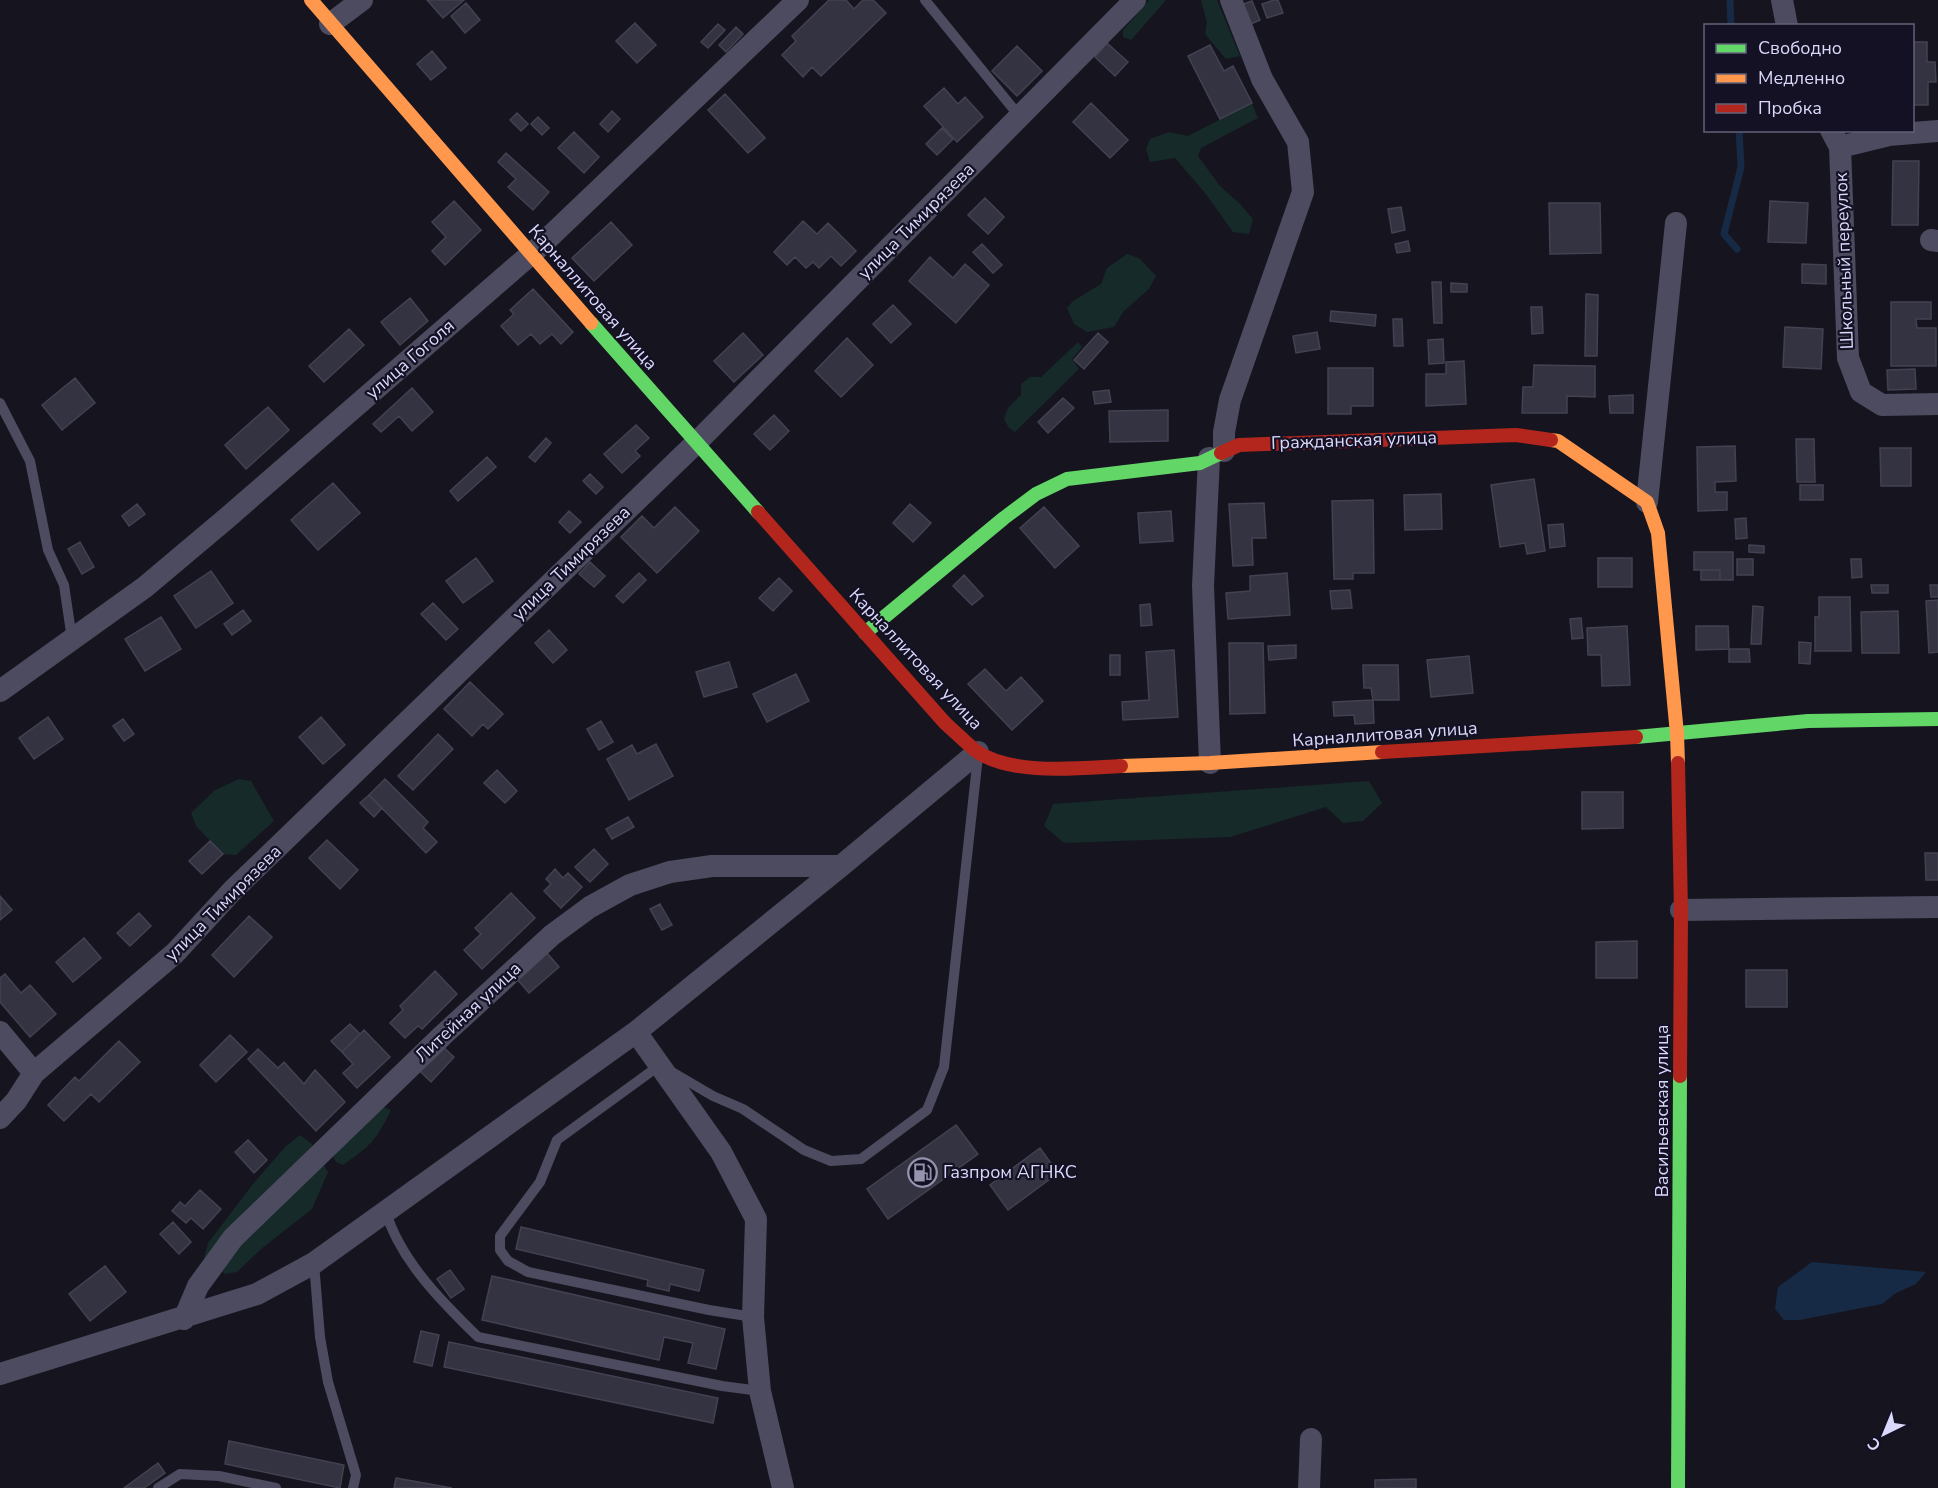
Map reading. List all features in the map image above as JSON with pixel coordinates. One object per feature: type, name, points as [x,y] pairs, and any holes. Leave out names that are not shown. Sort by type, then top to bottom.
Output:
[{"type":"street","name":"Карналлитовая улица","points":[[311,0],[696,443],[945,723],[978,752],[1013,766],[1045,769],[1210,763],[1677,734],[1808,721],[1938,719]]},
{"type":"street","points":[[330,24],[362,0]]},
{"type":"street","name":"улица Гоголя","points":[[0,691],[145,587],[532,254],[798,0]]},
{"type":"street","name":"улица Тимирязева","points":[[0,1118],[16,1101],[34,1073],[175,953],[233,890],[696,443],[1135,0]]},
{"type":"street","points":[[1210,763],[1203,586],[1217,455],[1230,400],[1303,192],[1298,142],[1262,79],[1231,0]]},
{"type":"street","points":[[1782,0],[1787,24]]},
{"type":"street","points":[[1836,139],[1938,130]]},
{"type":"street","name":"Школьный переулок","points":[[1836,139],[1848,358],[1861,392],[1882,405],[1938,404]]},
{"type":"street","points":[[1676,223],[1647,502],[1658,533],[1677,734]]},
{"type":"street","name":"Гражданская улица","points":[[865,633],[1036,494],[1067,479],[1200,463],[1239,445],[1516,435],[1558,441],[1647,502]]},
{"type":"street","name":"Васильевская улица","points":[[1677,734],[1681,910],[1678,1488]]},
{"type":"street","points":[[0,1374],[184,1319],[257,1294],[314,1263],[636,1032],[842,866],[978,752]]},
{"type":"street","name":"Литейная улица","points":[[184,1319],[198,1286],[232,1238],[442,1035],[552,935],[590,907],[630,885],[670,872],[712,866],[842,866]]},
{"type":"street","points":[[1681,910],[1938,907]]},
{"type":"street","points":[[0,1032],[34,1073]]},
{"type":"street","points":[[636,1032],[721,1152],[756,1219],[753,1317],[760,1391],[783,1488]]},
{"type":"street","points":[[1310,1488],[1311,1439]]},
{"type":"lane","points":[[925,0],[1020,117]]},
{"type":"lane","points":[[0,403],[30,460],[48,550],[64,585],[72,639]]},
{"type":"lane","points":[[753,1317],[528,1272],[508,1262],[500,1250],[500,1236],[540,1182],[557,1140],[660,1065],[713,1096],[743,1109],[804,1150],[831,1161],[861,1159],[927,1110],[944,1067],[978,752]]},
{"type":"lane","points":[[386,1212],[403,1253],[478,1337],[722,1386],[760,1391]]},
{"type":"lane","points":[[314,1263],[320,1336],[328,1382],[356,1475],[353,1488]]},
{"type":"lane","points":[[158,1488],[180,1474],[219,1476],[276,1488]]},
{"type":"green space","points":[[1149,0],[1166,0],[1131,40],[1123,37],[1123,30]]},
{"type":"green space","points":[[1201,0],[1217,0],[1240,56],[1226,59],[1205,34],[1207,23]]},
{"type":"green space","points":[[1252,103],[1258,118],[1201,148],[1198,156],[1220,186],[1253,219],[1249,234],[1233,232],[1205,193],[1175,158],[1150,162],[1146,149],[1150,139],[1169,132],[1188,136]]},
{"type":"green space","points":[[1127,254],[1139,258],[1156,276],[1149,289],[1123,312],[1114,327],[1087,332],[1074,324],[1067,308],[1073,301],[1101,284],[1107,268]]},
{"type":"green space","points":[[1078,342],[1082,347],[1072,359],[1079,369],[1015,432],[1009,428],[1004,419],[1008,408],[1021,395],[1021,384],[1030,377],[1041,377]]},
{"type":"green space","points":[[239,779],[251,781],[274,821],[236,855],[223,854],[196,826],[191,813],[215,790]]},
{"type":"green space","points":[[1369,781],[1382,803],[1363,821],[1343,823],[1326,807],[1230,837],[1064,843],[1044,826],[1053,804]]},
{"type":"green space","points":[[379,1105],[391,1110],[376,1136],[343,1165],[336,1162],[331,1153]]},
{"type":"green space","points":[[300,1135],[311,1143],[328,1172],[312,1209],[261,1249],[237,1272],[225,1274],[204,1258],[208,1243],[253,1184],[285,1147]]},
{"type":"water","points":[[1812,1262],[1926,1272],[1916,1284],[1896,1293],[1882,1304],[1800,1320],[1784,1320],[1775,1309],[1778,1287]]},
{"type":"building","points":[[427,0],[464,0],[443,18]]},
{"type":"building","points":[[829,0],[846,0],[854,9],[863,0],[873,0],[886,13],[821,76],[812,67],[803,77],[782,55],[796,41],[792,36]]},
{"type":"building","points":[[1278,0],[1283,13],[1267,18],[1262,4]]},
{"type":"building","points":[[1252,1],[1260,20],[1246,26],[1238,6]]},
{"type":"building","points":[[466,3],[480,20],[465,33],[451,16]]},
{"type":"building","points":[[635,23],[656,45],[637,63],[616,41]]},
{"type":"building","points":[[718,24],[725,30],[708,48],[701,42]]},
{"type":"building","points":[[736,27],[743,34],[726,52],[719,45]]},
{"type":"building","points":[[1914,42],[1927,42],[1927,62],[1935,62],[1936,82],[1928,82],[1928,105],[1914,105]]},
{"type":"building","points":[[1107,43],[1128,62],[1115,76],[1095,57]]},
{"type":"building","points":[[1210,45],[1224,71],[1233,66],[1252,103],[1220,119],[1188,56]]},
{"type":"building","points":[[1017,46],[1042,71],[1017,96],[992,71]]},
{"type":"building","points":[[432,51],[446,68],[431,80],[417,64]]},
{"type":"building","points":[[944,88],[958,104],[965,97],[983,117],[957,142],[924,106]]},
{"type":"building","points":[[725,94],[765,138],[748,153],[708,110]]},
{"type":"building","points":[[1091,103],[1128,140],[1110,158],[1073,122]]},
{"type":"building","points":[[612,111],[620,119],[608,132],[600,124]]},
{"type":"building","points":[[517,113],[528,124],[521,131],[510,120]]},
{"type":"building","points":[[538,117],[549,128],[542,135],[531,124]]},
{"type":"building","points":[[942,128],[953,139],[937,155],[926,144]]},
{"type":"building","points":[[574,132],[599,157],[584,173],[558,148]]},
{"type":"building","points":[[506,153],[549,192],[533,210],[508,187],[516,179],[498,162]]},
{"type":"building","points":[[1893,161],[1919,161],[1918,225],[1892,225]]},
{"type":"building","points":[[985,198],[1004,217],[988,234],[968,215]]},
{"type":"building","points":[[454,201],[481,230],[445,265],[432,251],[446,237],[432,222]]},
{"type":"building","points":[[1770,201],[1808,203],[1806,243],[1768,242]]},
{"type":"building","points":[[1549,203],[1600,203],[1601,253],[1550,254]]},
{"type":"building","points":[[1401,207],[1405,230],[1392,233],[1388,209]]},
{"type":"building","points":[[803,221],[817,234],[828,223],[856,251],[841,266],[831,256],[819,268],[813,262],[806,268],[795,257],[787,265],[774,252]]},
{"type":"building","points":[[611,222],[632,245],[594,281],[572,258]]},
{"type":"building","points":[[1408,241],[1410,251],[1397,253],[1395,244]]},
{"type":"building","points":[[982,244],[1002,265],[993,273],[973,252]]},
{"type":"building","points":[[930,257],[953,278],[965,264],[989,285],[956,323],[909,281]]},
{"type":"building","points":[[1802,264],[1826,265],[1826,284],[1802,283]]},
{"type":"building","points":[[1432,282],[1441,282],[1442,323],[1434,323]]},
{"type":"building","points":[[1451,283],[1467,284],[1467,292],[1451,292]]},
{"type":"building","points":[[533,289],[573,332],[561,344],[552,334],[540,344],[531,334],[518,345],[501,326],[514,314],[510,310]]},
{"type":"building","points":[[1586,294],[1598,295],[1597,356],[1585,356]]},
{"type":"building","points":[[410,298],[428,321],[400,345],[381,322]]},
{"type":"building","points":[[1891,302],[1931,302],[1931,319],[1916,319],[1917,328],[1936,328],[1936,366],[1891,366]]},
{"type":"building","points":[[893,305],[911,324],[891,343],[873,324]]},
{"type":"building","points":[[1531,307],[1542,307],[1543,333],[1532,334]]},
{"type":"building","points":[[1331,311],[1376,315],[1375,326],[1330,321]]},
{"type":"building","points":[[1393,319],[1402,319],[1403,346],[1394,346]]},
{"type":"building","points":[[1785,327],[1823,329],[1821,369],[1783,367]]},
{"type":"building","points":[[349,329],[364,345],[324,382],[309,366]]},
{"type":"building","points":[[1317,332],[1320,349],[1296,353],[1293,336]]},
{"type":"building","points":[[743,333],[763,355],[734,382],[714,361]]},
{"type":"building","points":[[1098,333],[1108,342],[1084,369],[1074,360]]},
{"type":"building","points":[[847,338],[873,365],[841,397],[815,371]]},
{"type":"building","points":[[1443,339],[1444,363],[1429,364],[1428,340]]},
{"type":"building","points":[[1464,361],[1466,404],[1426,406],[1426,374],[1446,374],[1446,362]]},
{"type":"building","points":[[1534,365],[1595,366],[1595,397],[1567,396],[1567,413],[1522,413],[1523,387],[1533,387]]},
{"type":"building","points":[[1328,368],[1373,368],[1373,406],[1351,406],[1351,414],[1328,414]]},
{"type":"building","points":[[1915,369],[1916,389],[1888,390],[1887,370]]},
{"type":"building","points":[[75,378],[95,403],[62,430],[42,405]]},
{"type":"building","points":[[412,388],[433,412],[412,431],[399,416],[381,432],[373,424]]},
{"type":"building","points":[[1109,390],[1111,402],[1095,404],[1093,392]]},
{"type":"building","points":[[1633,395],[1633,413],[1610,413],[1609,396]]},
{"type":"building","points":[[1063,398],[1074,408],[1048,433],[1038,422]]},
{"type":"building","points":[[268,407],[289,430],[246,469],[225,445]]},
{"type":"building","points":[[1168,410],[1168,441],[1110,442],[1109,411]]},
{"type":"building","points":[[774,415],[789,431],[770,450],[754,434]]},
{"type":"building","points":[[636,425],[649,438],[635,451],[640,456],[622,473],[604,454]]},
{"type":"building","points":[[546,438],[551,443],[535,462],[529,457]]},
{"type":"building","points":[[1796,439],[1814,439],[1815,482],[1797,482]]},
{"type":"building","points":[[1735,446],[1736,481],[1715,482],[1715,492],[1727,492],[1727,510],[1698,511],[1697,447]]},
{"type":"building","points":[[1880,448],[1911,448],[1911,486],[1881,486]]},
{"type":"building","points":[[487,457],[496,467],[458,501],[450,491]]},
{"type":"building","points":[[590,474],[603,487],[596,494],[583,481]]},
{"type":"building","points":[[1534,479],[1545,551],[1527,554],[1525,543],[1500,547],[1491,485]]},
{"type":"building","points":[[333,483],[360,513],[318,550],[291,520]]},
{"type":"building","points":[[1800,485],[1823,485],[1823,500],[1800,500]]},
{"type":"building","points":[[1441,494],[1442,529],[1405,530],[1404,495]]},
{"type":"building","points":[[1373,500],[1374,573],[1353,573],[1353,579],[1334,579],[1332,501]]},
{"type":"building","points":[[1264,503],[1266,538],[1252,538],[1253,565],[1233,566],[1229,504]]},
{"type":"building","points":[[137,504],[145,514],[129,526],[122,516]]},
{"type":"building","points":[[910,504],[931,523],[913,542],[893,523]]},
{"type":"building","points":[[675,507],[699,531],[657,573],[621,537],[642,516],[654,528]]},
{"type":"building","points":[[1044,507],[1079,546],[1055,568],[1020,528]]},
{"type":"building","points":[[569,511],[581,522],[570,533],[559,522]]},
{"type":"building","points":[[1171,511],[1173,541],[1140,543],[1138,513]]},
{"type":"building","points":[[1746,518],[1747,538],[1736,539],[1735,519]]},
{"type":"building","points":[[1563,524],[1565,546],[1550,548],[1548,525]]},
{"type":"building","points":[[80,542],[94,567],[82,574],[68,549]]},
{"type":"building","points":[[1749,545],[1764,546],[1764,553],[1749,552]]},
{"type":"building","points":[[1694,552],[1733,552],[1733,580],[1720,580],[1720,570],[1694,570]]},
{"type":"building","points":[[476,558],[493,581],[463,603],[446,581]]},
{"type":"building","points":[[1598,558],[1632,558],[1632,587],[1598,587]]},
{"type":"building","points":[[1737,559],[1753,559],[1753,575],[1737,575]]},
{"type":"building","points":[[1851,559],[1861,559],[1862,577],[1852,578]]},
{"type":"building","points":[[590,562],[605,576],[594,587],[579,574]]},
{"type":"building","points":[[1701,570],[1720,570],[1720,580],[1701,580]]},
{"type":"building","points":[[211,571],[233,603],[196,628],[174,596]]},
{"type":"building","points":[[639,573],[646,580],[623,603],[616,596]]},
{"type":"building","points":[[1287,573],[1290,615],[1228,619],[1226,593],[1250,591],[1250,576]]},
{"type":"building","points":[[964,575],[983,596],[972,605],[953,586]]},
{"type":"building","points":[[779,578],[792,591],[773,611],[759,598]]},
{"type":"building","points":[[1871,585],[1888,585],[1888,593],[1872,593]]},
{"type":"building","points":[[1930,585],[1938,585],[1938,597],[1931,597]]},
{"type":"building","points":[[1350,590],[1352,608],[1332,609],[1330,591]]},
{"type":"building","points":[[1819,597],[1850,597],[1851,651],[1815,651],[1815,617],[1819,617]]},
{"type":"building","points":[[1938,600],[1938,652],[1929,653],[1926,601]]},
{"type":"building","points":[[433,603],[458,629],[446,640],[421,614]]},
{"type":"building","points":[[1150,604],[1152,625],[1141,626],[1140,605]]},
{"type":"building","points":[[1753,606],[1763,607],[1761,644],[1751,644]]},
{"type":"building","points":[[243,610],[251,621],[232,635],[224,624]]},
{"type":"building","points":[[1898,611],[1899,653],[1862,653],[1861,612]]},
{"type":"building","points":[[161,617],[181,649],[145,671],[125,639]]},
{"type":"building","points":[[1581,618],[1583,638],[1572,639],[1570,619]]},
{"type":"building","points":[[1627,626],[1630,685],[1602,686],[1601,655],[1588,655],[1587,628]]},
{"type":"building","points":[[1696,626],[1728,626],[1729,649],[1696,650]]},
{"type":"building","points":[[549,630],[567,650],[553,663],[535,643]]},
{"type":"building","points":[[1799,642],[1811,643],[1810,664],[1799,663]]},
{"type":"building","points":[[1229,643],[1263,643],[1265,713],[1230,714]]},
{"type":"building","points":[[1296,645],[1296,658],[1269,660],[1268,646]]},
{"type":"building","points":[[1729,649],[1749,649],[1750,662],[1729,662]]},
{"type":"building","points":[[1174,650],[1178,717],[1123,720],[1122,702],[1149,700],[1146,652]]},
{"type":"building","points":[[1110,655],[1120,655],[1120,675],[1110,675]]},
{"type":"building","points":[[1469,656],[1473,693],[1431,697],[1427,660]]},
{"type":"building","points":[[729,662],[737,687],[704,697],[696,672]]},
{"type":"building","points":[[1363,665],[1398,665],[1399,700],[1373,700],[1371,688],[1364,688]]},
{"type":"building","points":[[985,669],[1006,691],[1021,677],[1043,701],[1012,730],[968,684]]},
{"type":"building","points":[[796,674],[809,701],[767,722],[753,694]]},
{"type":"building","points":[[470,682],[503,714],[488,729],[483,724],[472,736],[444,709]]},
{"type":"building","points":[[1373,700],[1374,723],[1355,724],[1354,715],[1334,716],[1333,702]]},
{"type":"building","points":[[48,717],[63,739],[34,759],[19,738]]},
{"type":"building","points":[[321,717],[345,745],[323,764],[299,737]]},
{"type":"building","points":[[123,719],[134,734],[124,741],[113,726]]},
{"type":"building","points":[[601,721],[613,742],[599,750],[587,729]]},
{"type":"building","points":[[438,734],[453,749],[413,790],[398,776]]},
{"type":"building","points":[[656,744],[673,776],[629,800],[607,759],[632,745],[637,754]]},
{"type":"building","points":[[497,770],[517,791],[505,803],[484,783]]},
{"type":"building","points":[[385,779],[428,822],[423,828],[437,842],[426,853],[369,795]]},
{"type":"building","points":[[1582,792],[1623,792],[1623,828],[1582,829]]},
{"type":"building","points":[[369,795],[382,808],[374,817],[360,803]]},
{"type":"building","points":[[628,817],[634,827],[612,839],[606,829]]},
{"type":"building","points":[[327,840],[358,870],[340,889],[309,858]]},
{"type":"building","points":[[210,841],[223,854],[202,874],[189,861]]},
{"type":"building","points":[[594,849],[608,864],[590,882],[575,867]]},
{"type":"building","points":[[1925,853],[1938,853],[1938,880],[1926,880]]},
{"type":"building","points":[[555,869],[563,878],[568,873],[582,887],[561,908],[544,891],[551,884],[546,879]]},
{"type":"building","points":[[511,893],[535,918],[482,969],[464,950],[481,934],[475,928]]},
{"type":"building","points":[[0,896],[12,910],[0,920]]},
{"type":"building","points":[[660,904],[672,925],[662,930],[650,909]]},
{"type":"building","points":[[139,913],[151,926],[130,946],[117,933]]},
{"type":"building","points":[[249,916],[272,937],[234,977],[212,955]]},
{"type":"building","points":[[84,938],[101,958],[73,982],[56,962]]},
{"type":"building","points":[[1637,941],[1637,978],[1596,978],[1596,942]]},
{"type":"building","points":[[547,953],[559,967],[529,993],[517,979]]},
{"type":"building","points":[[1746,970],[1787,970],[1787,1007],[1746,1007]]},
{"type":"building","points":[[435,971],[457,994],[422,1029],[418,1026],[405,1038],[390,1023],[403,1010],[400,1006]]},
{"type":"building","points":[[5,974],[21,993],[30,985],[56,1014],[30,1037],[0,1002],[0,978]]},
{"type":"building","points":[[350,1024],[360,1034],[342,1052],[331,1041]]},
{"type":"building","points":[[364,1030],[390,1057],[357,1088],[343,1073],[353,1064],[342,1052]]},
{"type":"building","points":[[230,1035],[247,1052],[216,1082],[200,1065]]},
{"type":"building","points":[[119,1041],[140,1062],[99,1102],[91,1094],[64,1121],[48,1105],[75,1077],[79,1081]]},
{"type":"building","points":[[442,1046],[454,1057],[431,1082],[419,1070]]},
{"type":"building","points":[[258,1049],[278,1068],[284,1062],[304,1084],[315,1070],[345,1102],[316,1131],[248,1059]]},
{"type":"building","name":"Газпром АГНКС","points":[[956,1125],[978,1154],[888,1219],[867,1189]]},
{"type":"building","points":[[248,1140],[267,1160],[254,1173],[235,1152]]},
{"type":"building","points":[[1040,1148],[1058,1173],[1008,1210],[990,1185]]},
{"type":"building","points":[[200,1190],[221,1209],[203,1229],[191,1218],[186,1223],[172,1211],[180,1202],[185,1206]]},
{"type":"building","points":[[173,1222],[191,1242],[179,1254],[160,1234]]},
{"type":"building","points":[[521,1227],[704,1270],[699,1291],[670,1284],[669,1291],[647,1286],[648,1280],[516,1249]]},
{"type":"building","points":[[105,1266],[126,1292],[90,1321],[69,1294]]},
{"type":"building","points":[[450,1270],[464,1289],[451,1298],[437,1279]]},
{"type":"building","points":[[492,1276],[725,1329],[716,1369],[688,1363],[693,1343],[664,1337],[659,1360],[482,1320]]},
{"type":"building","points":[[421,1331],[439,1335],[432,1366],[414,1362]]},
{"type":"building","points":[[449,1342],[718,1398],[713,1423],[444,1367]]},
{"type":"building","points":[[229,1441],[344,1465],[340,1488],[225,1464]]},
{"type":"building","points":[[158,1463],[165,1473],[144,1488],[124,1488]]},
{"type":"building","points":[[396,1478],[452,1488],[394,1488]]},
{"type":"building","points":[[1416,1479],[1416,1488],[1375,1488],[1375,1480]]},
{"type":"waterway","points":[[1730,0],[1731,24]]},
{"type":"waterway","points":[[1737,249],[1724,234],[1741,167],[1739,132]]},
{"type":"traffic: fast","points":[[591,323],[758,512]]},
{"type":"traffic: fast","points":[[865,633],[1036,494],[1067,479],[1200,463],[1221,453]]},
{"type":"traffic: fast","points":[[1636,737],[1808,721],[1938,719]]},
{"type":"traffic: fast","points":[[1678,1488],[1680,1076]]},
{"type":"traffic: slow","points":[[311,0],[591,323]]},
{"type":"traffic: slow","points":[[1551,440],[1558,441],[1647,502],[1658,533],[1678,763]]},
{"type":"traffic: slow","points":[[1121,766],[1382,752]]},
{"type":"traffic: jam","points":[[1221,453],[1239,445],[1516,435],[1551,440]]},
{"type":"traffic: jam","points":[[758,512],[945,723],[976,751],[1008,764],[1046,769],[1121,766]]},
{"type":"traffic: jam","points":[[1382,752],[1636,737]]},
{"type":"traffic: jam","points":[[1678,763],[1681,910],[1680,1076]]},
{"type":"place","name":"Газпром АГНКС","points":[[922,1172]]}]
